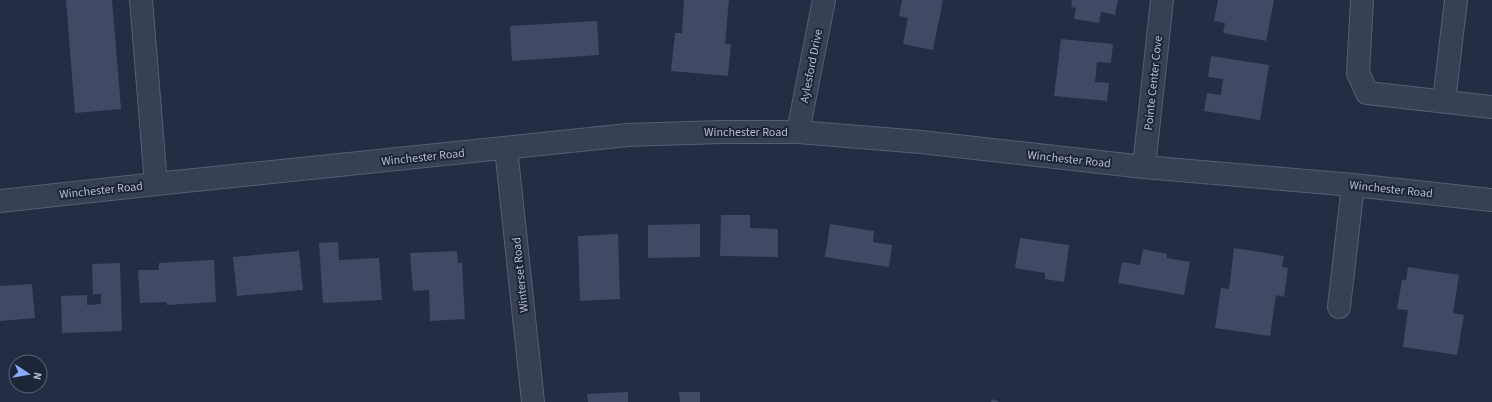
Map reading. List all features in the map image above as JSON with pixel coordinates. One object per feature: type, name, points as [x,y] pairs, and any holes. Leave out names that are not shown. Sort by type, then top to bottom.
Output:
[{"type":"street","points":[[141,0],[156,184]]},
{"type":"street","name":"Aylesford Drive","points":[[798,132],[824,0]]},
{"type":"street","name":"Pointe Center Cove","points":[[1144,167],[1162,0]]},
{"type":"street","points":[[1362,0],[1358,73],[1367,93],[1492,107]]},
{"type":"street","points":[[1444,101],[1456,0]]},
{"type":"street","name":"Winchester Road","points":[[0,202],[156,184],[628,135],[722,132],[798,132],[921,142],[1144,167],[1353,184],[1492,200]]},
{"type":"street","name":"Winterset Road","points":[[506,148],[533,402]]},
{"type":"street","points":[[1339,307],[1353,184]]},
{"type":"building","points":[[66,0],[112,0],[121,109],[75,113]]},
{"type":"building","points":[[684,0],[729,0],[725,44],[731,44],[728,76],[671,71],[675,33],[682,33]]},
{"type":"building","points":[[902,0],[943,0],[933,50],[903,44],[908,18],[899,16]]},
{"type":"building","points":[[1072,0],[1118,0],[1115,15],[1101,12],[1099,23],[1074,19],[1076,8],[1071,7]]},
{"type":"building","points":[[1218,0],[1274,0],[1266,41],[1223,33],[1225,23],[1214,21]]},
{"type":"building","points":[[597,21],[599,55],[512,61],[510,26]]},
{"type":"building","points":[[1061,39],[1113,44],[1111,63],[1097,62],[1095,82],[1109,83],[1107,101],[1054,96]]},
{"type":"building","points":[[1211,56],[1269,65],[1260,120],[1204,111],[1207,93],[1221,95],[1223,79],[1208,77]]},
{"type":"building","points":[[721,215],[750,215],[750,228],[778,229],[778,257],[720,256]]},
{"type":"building","points":[[700,224],[700,257],[648,258],[648,225]]},
{"type":"building","points":[[830,224],[874,231],[873,242],[892,245],[889,267],[825,257]]},
{"type":"building","points":[[618,234],[620,299],[580,301],[578,236]]},
{"type":"building","points":[[1020,238],[1069,245],[1064,282],[1045,279],[1045,273],[1015,268]]},
{"type":"building","points":[[338,242],[339,260],[379,258],[382,300],[323,303],[319,243]]},
{"type":"building","points":[[1234,248],[1284,256],[1282,267],[1288,268],[1284,297],[1276,295],[1270,336],[1215,328],[1221,288],[1229,289]]},
{"type":"building","points":[[1143,249],[1167,254],[1167,258],[1190,262],[1184,295],[1118,283],[1122,262],[1140,265]]},
{"type":"building","points":[[299,251],[303,290],[237,296],[233,257]]},
{"type":"building","points":[[457,251],[458,263],[462,263],[465,319],[430,321],[429,290],[413,291],[410,253]]},
{"type":"building","points":[[214,260],[216,302],[167,305],[167,302],[140,303],[138,270],[159,270],[159,263]]},
{"type":"building","points":[[120,263],[122,331],[62,333],[61,296],[87,295],[87,305],[101,304],[101,294],[93,294],[92,264]]},
{"type":"building","points":[[1408,267],[1459,275],[1453,313],[1464,315],[1457,355],[1403,347],[1408,310],[1397,309],[1402,280],[1406,280]]},
{"type":"building","points":[[32,284],[35,318],[0,321],[0,286]]},
{"type":"building","points":[[628,392],[628,402],[588,402],[587,394]]},
{"type":"building","points":[[679,392],[700,392],[700,402],[680,402]]},
{"type":"building","points":[[992,399],[1000,402],[991,402]]}]
